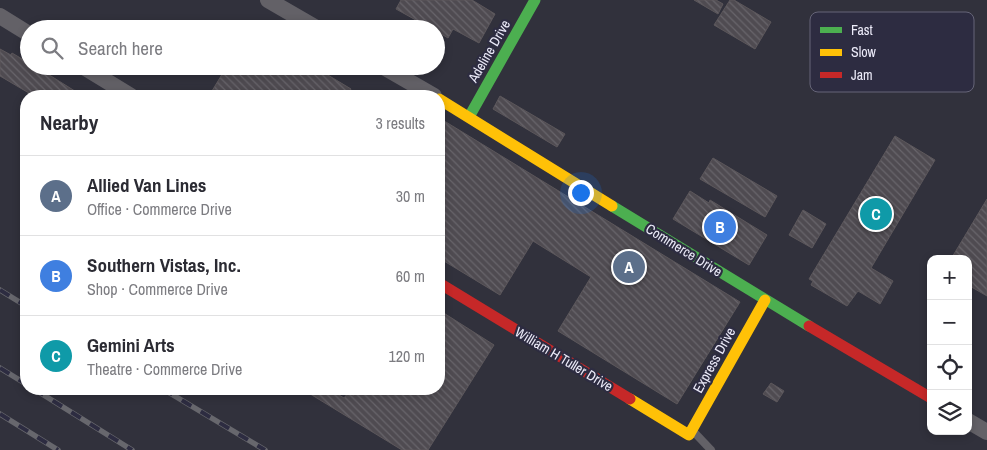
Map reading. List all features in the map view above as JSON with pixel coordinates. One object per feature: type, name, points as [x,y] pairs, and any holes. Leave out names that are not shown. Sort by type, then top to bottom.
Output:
[{"type":"street","points":[[268,0],[302,20]]},
{"type":"street","name":"Adeline Drive","points":[[469,117],[535,0]]},
{"type":"street","points":[[0,16],[20,28]]},
{"type":"street","points":[[97,75],[121,90]]},
{"type":"street","points":[[398,75],[424,90]]},
{"type":"street","name":"Commerce Drive","points":[[445,103],[765,300],[927,396]]},
{"type":"street","name":"William H Tuller Drive","points":[[445,287],[690,433]]},
{"type":"street","name":"Express Drive","points":[[690,433],[765,300]]},
{"type":"street","points":[[972,423],[987,432]]},
{"type":"lane","points":[[690,433],[710,450]]},
{"type":"building","points":[[401,0],[472,0],[495,14],[479,43],[453,29],[448,38],[445,36],[445,20],[416,20],[396,9]]},
{"type":"building","points":[[694,0],[716,0],[723,4],[718,14]]},
{"type":"building","points":[[730,0],[734,0],[771,22],[755,49],[714,25]]},
{"type":"building","points":[[0,49],[20,58],[20,75],[49,75],[73,90],[24,90],[0,76]]},
{"type":"building","points":[[222,75],[328,75],[351,89],[350,90],[213,90]]},
{"type":"building","points":[[500,96],[565,134],[557,147],[493,109]]},
{"type":"building","points":[[445,121],[740,302],[677,404],[558,331],[591,277],[533,241],[500,295],[445,262]]},
{"type":"building","points":[[895,136],[935,160],[871,268],[893,281],[880,304],[858,291],[847,306],[811,285],[813,281],[809,279]]},
{"type":"building","points":[[713,158],[777,196],[765,217],[700,179]]},
{"type":"building","points":[[690,191],[709,203],[710,200],[767,235],[749,265],[673,219]]},
{"type":"building","points":[[987,199],[987,296],[972,287],[972,255],[953,255]]},
{"type":"building","points":[[803,210],[826,224],[812,248],[789,235]]},
{"type":"building","points":[[445,314],[494,345],[428,450],[402,450],[312,395],[339,395],[344,398],[346,395],[445,395]]},
{"type":"building","points":[[771,383],[784,391],[777,402],[763,394]]},
{"type":"railway","points":[[0,290],[20,302]]},
{"type":"railway","points":[[0,368],[20,380]]},
{"type":"railway","points":[[44,395],[132,450]]},
{"type":"railway","points":[[173,395],[265,450]]},
{"type":"railway","points":[[0,414],[58,450]]},
{"type":"traffic: fast","points":[[469,117],[535,0]]},
{"type":"traffic: fast","points":[[612,206],[809,326]]},
{"type":"traffic: slow","points":[[445,103],[612,206]]},
{"type":"traffic: slow","points":[[630,399],[689,435],[765,300]]},
{"type":"traffic: jam","points":[[445,287],[630,399]]},
{"type":"traffic: jam","points":[[809,326],[927,396]]},
{"type":"place","name":"Gemini Arts","points":[[876,214]]},
{"type":"place","name":"Southern Vistas, Inc.","points":[[720,227]]},
{"type":"place","name":"Allied Van Lines","points":[[629,267]]}]
